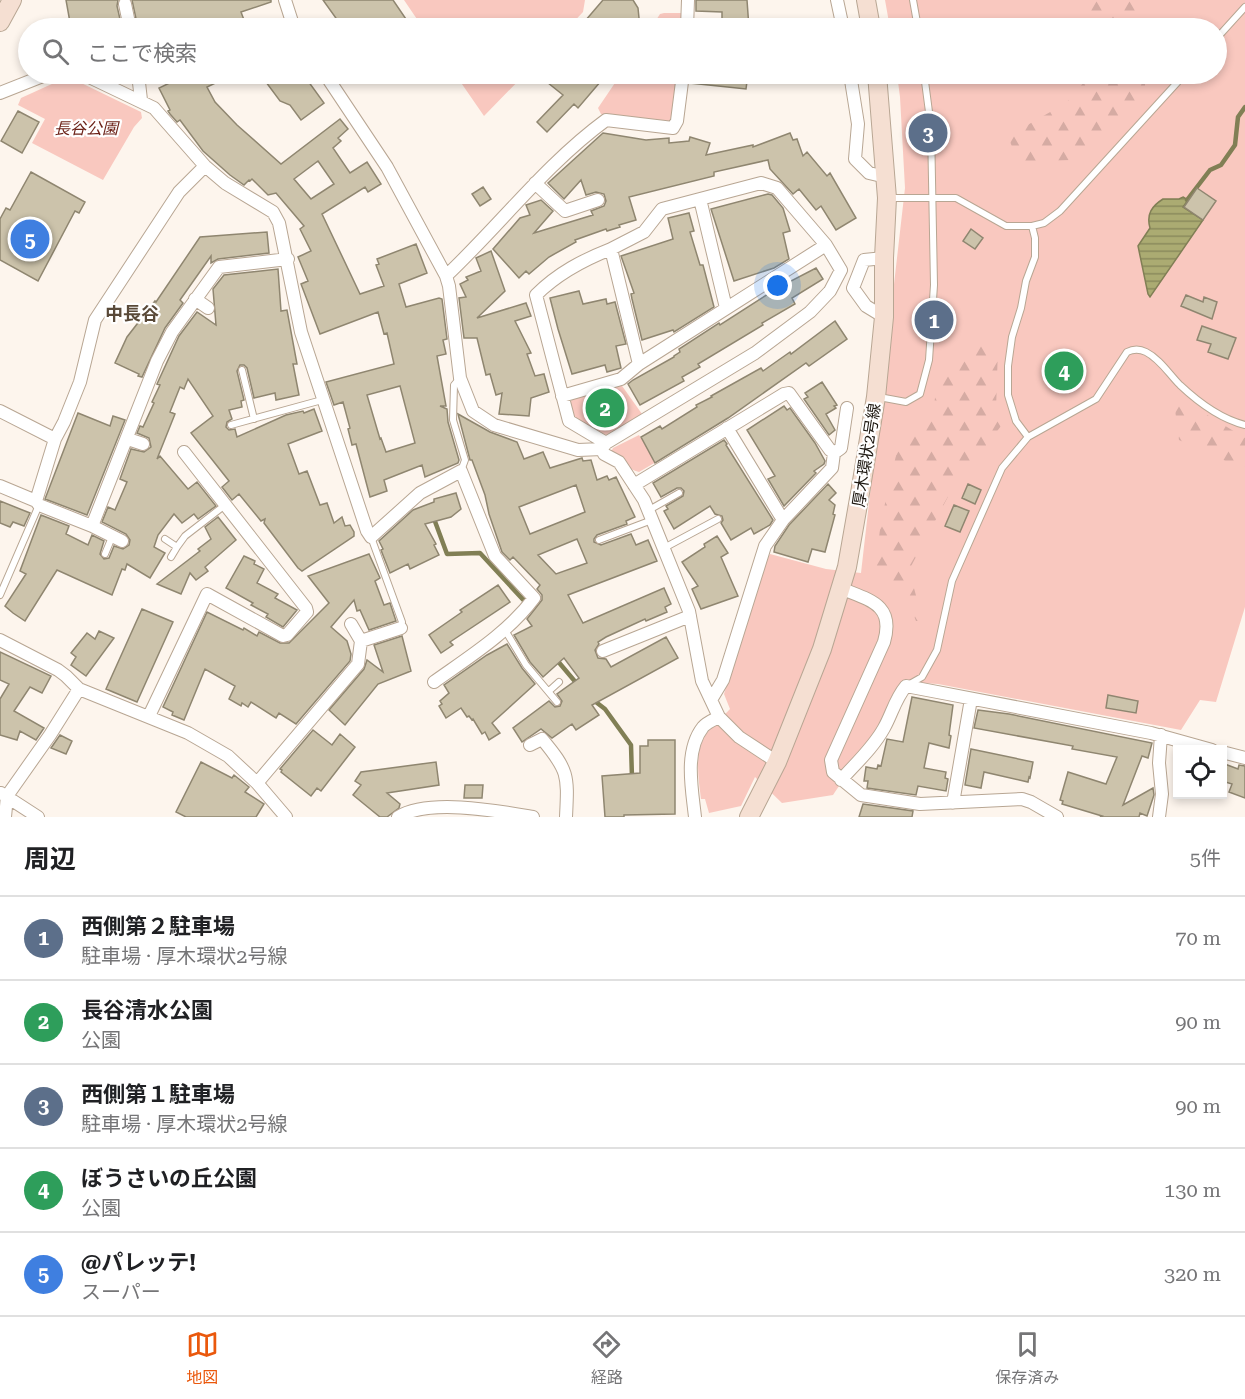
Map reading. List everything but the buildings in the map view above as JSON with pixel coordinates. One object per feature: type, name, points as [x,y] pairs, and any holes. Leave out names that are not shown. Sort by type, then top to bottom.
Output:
[{"type":"street","points":[[0,22],[12,0]]},
{"type":"street","points":[[285,0],[291,18]]},
{"type":"street","points":[[687,18],[688,0]]},
{"type":"street","points":[[837,0],[841,18]]},
{"type":"street","points":[[867,0],[870,18]]},
{"type":"street","points":[[122,9],[127,18]]},
{"type":"street","points":[[0,93],[23,84]]},
{"type":"street","points":[[105,84],[154,108],[205,166],[225,183],[273,212],[279,222],[301,332],[322,400],[371,537],[420,494],[461,471],[495,556],[534,598],[522,615],[505,630],[434,682]]},
{"type":"street","points":[[141,100],[142,84]]},
{"type":"street","points":[[332,84],[387,168],[446,276],[460,378],[473,411],[494,425],[578,450],[604,446],[754,353],[810,312],[830,291],[841,270],[826,245],[777,188],[761,183],[662,209],[644,232],[583,260],[547,284],[536,295],[569,421],[604,446]]},
{"type":"street","points":[[446,276],[535,183],[589,132],[606,120],[673,128],[677,120],[682,84]]},
{"type":"street","points":[[852,84],[858,124],[855,159],[869,173],[886,177]]},
{"type":"street","name":"厚木環状2号線","points":[[749,817],[777,762],[822,649],[847,567],[876,397],[884,317],[887,198],[878,84]]},
{"type":"street","points":[[38,503],[55,439],[80,382],[95,320],[179,192],[205,166]]},
{"type":"street","points":[[535,183],[566,211],[598,200]]},
{"type":"street","points":[[700,199],[726,308]]},
{"type":"street","points":[[562,396],[621,379],[639,364],[826,245]]},
{"type":"street","points":[[611,249],[639,364]]},
{"type":"street","points":[[884,258],[864,260],[853,288],[866,306],[884,317]]},
{"type":"street","points":[[92,526],[157,361],[172,332],[195,299],[219,267],[288,259]]},
{"type":"street","points":[[195,299],[208,308]]},
{"type":"street","points":[[145,356],[157,361]]},
{"type":"street","points":[[634,485],[789,393],[834,453]]},
{"type":"street","points":[[711,700],[723,680],[765,546],[783,520],[832,468],[834,453],[841,448],[847,408]]},
{"type":"street","points":[[0,411],[55,439]]},
{"type":"street","points":[[727,428],[783,520]]},
{"type":"street","points":[[128,439],[143,444]]},
{"type":"street","points":[[604,446],[604,453],[619,462],[650,515],[690,616],[702,681],[719,717],[739,737],[777,762]]},
{"type":"street","points":[[149,716],[207,594],[283,636],[287,635],[307,612],[225,505],[189,466],[184,452]]},
{"type":"street","points":[[0,486],[117,539]]},
{"type":"street","points":[[840,588],[872,601],[886,615],[888,628],[884,642],[831,760],[833,772],[861,795],[920,804],[1022,800],[1031,802],[1057,817]]},
{"type":"street","points":[[603,651],[690,616]]},
{"type":"street","points":[[257,783],[358,664],[361,641],[351,624]]},
{"type":"street","points":[[361,641],[401,628]]},
{"type":"street","points":[[611,633],[616,645]]},
{"type":"street","points":[[0,640],[58,670],[79,689],[188,733],[228,756],[257,783],[286,817]]},
{"type":"street","points":[[841,780],[867,752],[884,728],[897,697],[906,686],[1161,735],[1195,745]]},
{"type":"street","points":[[5,817],[4,794],[57,714],[79,689]]},
{"type":"street","points":[[953,803],[971,699]]},
{"type":"street","points":[[695,817],[691,765],[695,740],[704,725],[719,717]]},
{"type":"street","points":[[1159,817],[1162,794],[1159,763],[1161,735]]},
{"type":"street","points":[[530,745],[542,739],[560,760],[568,785],[566,817]]},
{"type":"street","points":[[1227,753],[1245,758]]},
{"type":"street","points":[[4,794],[38,817]]},
{"type":"street","points":[[398,817],[405,812],[475,808],[533,817]]},
{"type":"lane","points":[[914,0],[917,18]]},
{"type":"lane","points":[[1227,27],[1245,7]]},
{"type":"lane","points":[[876,397],[906,402],[920,394],[929,360],[934,285],[934,198],[932,127],[926,84]]},
{"type":"lane","points":[[887,198],[962,200],[968,206],[1006,226],[1032,226],[1044,223],[1060,211],[1176,84]]},
{"type":"lane","points":[[1028,437],[1016,421],[1008,395],[1008,366],[1012,337],[1026,281],[1035,257],[1035,238],[1032,226]]},
{"type":"lane","points":[[906,686],[922,677],[937,650],[952,581],[1002,468],[1028,437],[1096,399],[1127,352],[1133,350],[1145,352],[1160,363],[1203,404],[1219,414],[1245,424]]},
{"type":"lane","points":[[242,370],[254,419]]},
{"type":"lane","points":[[460,378],[454,385],[453,420],[465,460],[461,471]]},
{"type":"lane","points":[[231,426],[322,400]]},
{"type":"lane","points":[[599,540],[650,515],[679,494]]},
{"type":"lane","points":[[0,595],[38,503]]},
{"type":"lane","points":[[171,556],[185,536],[225,505]]},
{"type":"lane","points":[[664,548],[718,519]]},
{"type":"lane","points":[[371,537],[402,622],[401,628]]},
{"type":"lane","points":[[105,554],[117,539]]},
{"type":"lane","points":[[165,539],[177,547]]},
{"type":"lane","points":[[505,630],[526,665],[556,702]]},
{"type":"lane","points":[[549,691],[559,682]]},
{"type":"green space","points":[[404,0],[585,0],[583,12],[577,18],[416,18]]},
{"type":"green space","points":[[885,0],[1245,0],[1245,607],[1216,702],[1200,700],[1181,730],[938,684],[908,682],[833,795],[782,803],[755,777],[741,806],[709,813],[705,799],[701,799],[698,770],[700,749],[707,733],[730,709],[724,694],[766,560],[770,554],[826,569],[861,573],[905,188],[898,84],[1227,84],[1227,18],[888,18]]},
{"type":"green space","points":[[1089,0],[1143,0],[1144,18],[1084,18]]},
{"type":"green space","points":[[682,13],[682,18],[657,18],[660,14]]},
{"type":"green space","name":"長谷公園","points":[[52,84],[83,84],[141,112],[142,118],[134,127],[103,180],[32,143],[45,119],[18,105],[21,98]]},
{"type":"green space","points":[[462,84],[515,84],[484,116]]},
{"type":"green space","points":[[614,84],[679,84],[673,119],[669,123],[601,114],[598,108]]},
{"type":"green space","points":[[1082,84],[1145,84],[1145,98],[1088,159],[1018,163],[1008,136],[1066,103]]},
{"type":"green space","points":[[961,344],[998,346],[996,410],[1001,426],[950,493],[909,570],[923,621],[916,621],[902,586],[875,570],[881,521],[900,438],[933,413],[937,383],[959,369]]},
{"type":"green space","points":[[620,383],[642,414],[606,435],[574,417],[570,402],[575,396]]},
{"type":"green space","points":[[1173,394],[1245,438],[1245,466],[1241,468],[1179,440]]},
{"type":"green space","points":[[639,435],[656,462],[639,472],[611,452],[613,448]]},
{"type":"shaded area","points":[[1183,197],[1188,200],[1183,207],[1203,220],[1150,297],[1138,246],[1150,228],[1149,215],[1156,205],[1163,199]]},
{"type":"waterway","points":[[1187,200],[1210,170],[1221,165],[1235,145],[1238,117],[1245,107]]},
{"type":"waterway","points":[[433,516],[447,554],[480,553],[528,605]]},
{"type":"waterway","points":[[556,659],[578,685]]},
{"type":"waterway","points":[[592,699],[605,709],[631,745],[632,778]]},
{"type":"place","name":"西側第１駐車場","points":[[928,133]]},
{"type":"place","name":"@パレッテ!","points":[[30,239]]},
{"type":"place","name":"西側第２駐車場","points":[[934,320]]},
{"type":"place","name":"ぼうさいの丘公園","points":[[1064,371]]},
{"type":"place","name":"長谷清水公園","points":[[605,408]]},
{"type":"district","name":"中長谷","points":[[132,314]]}]
